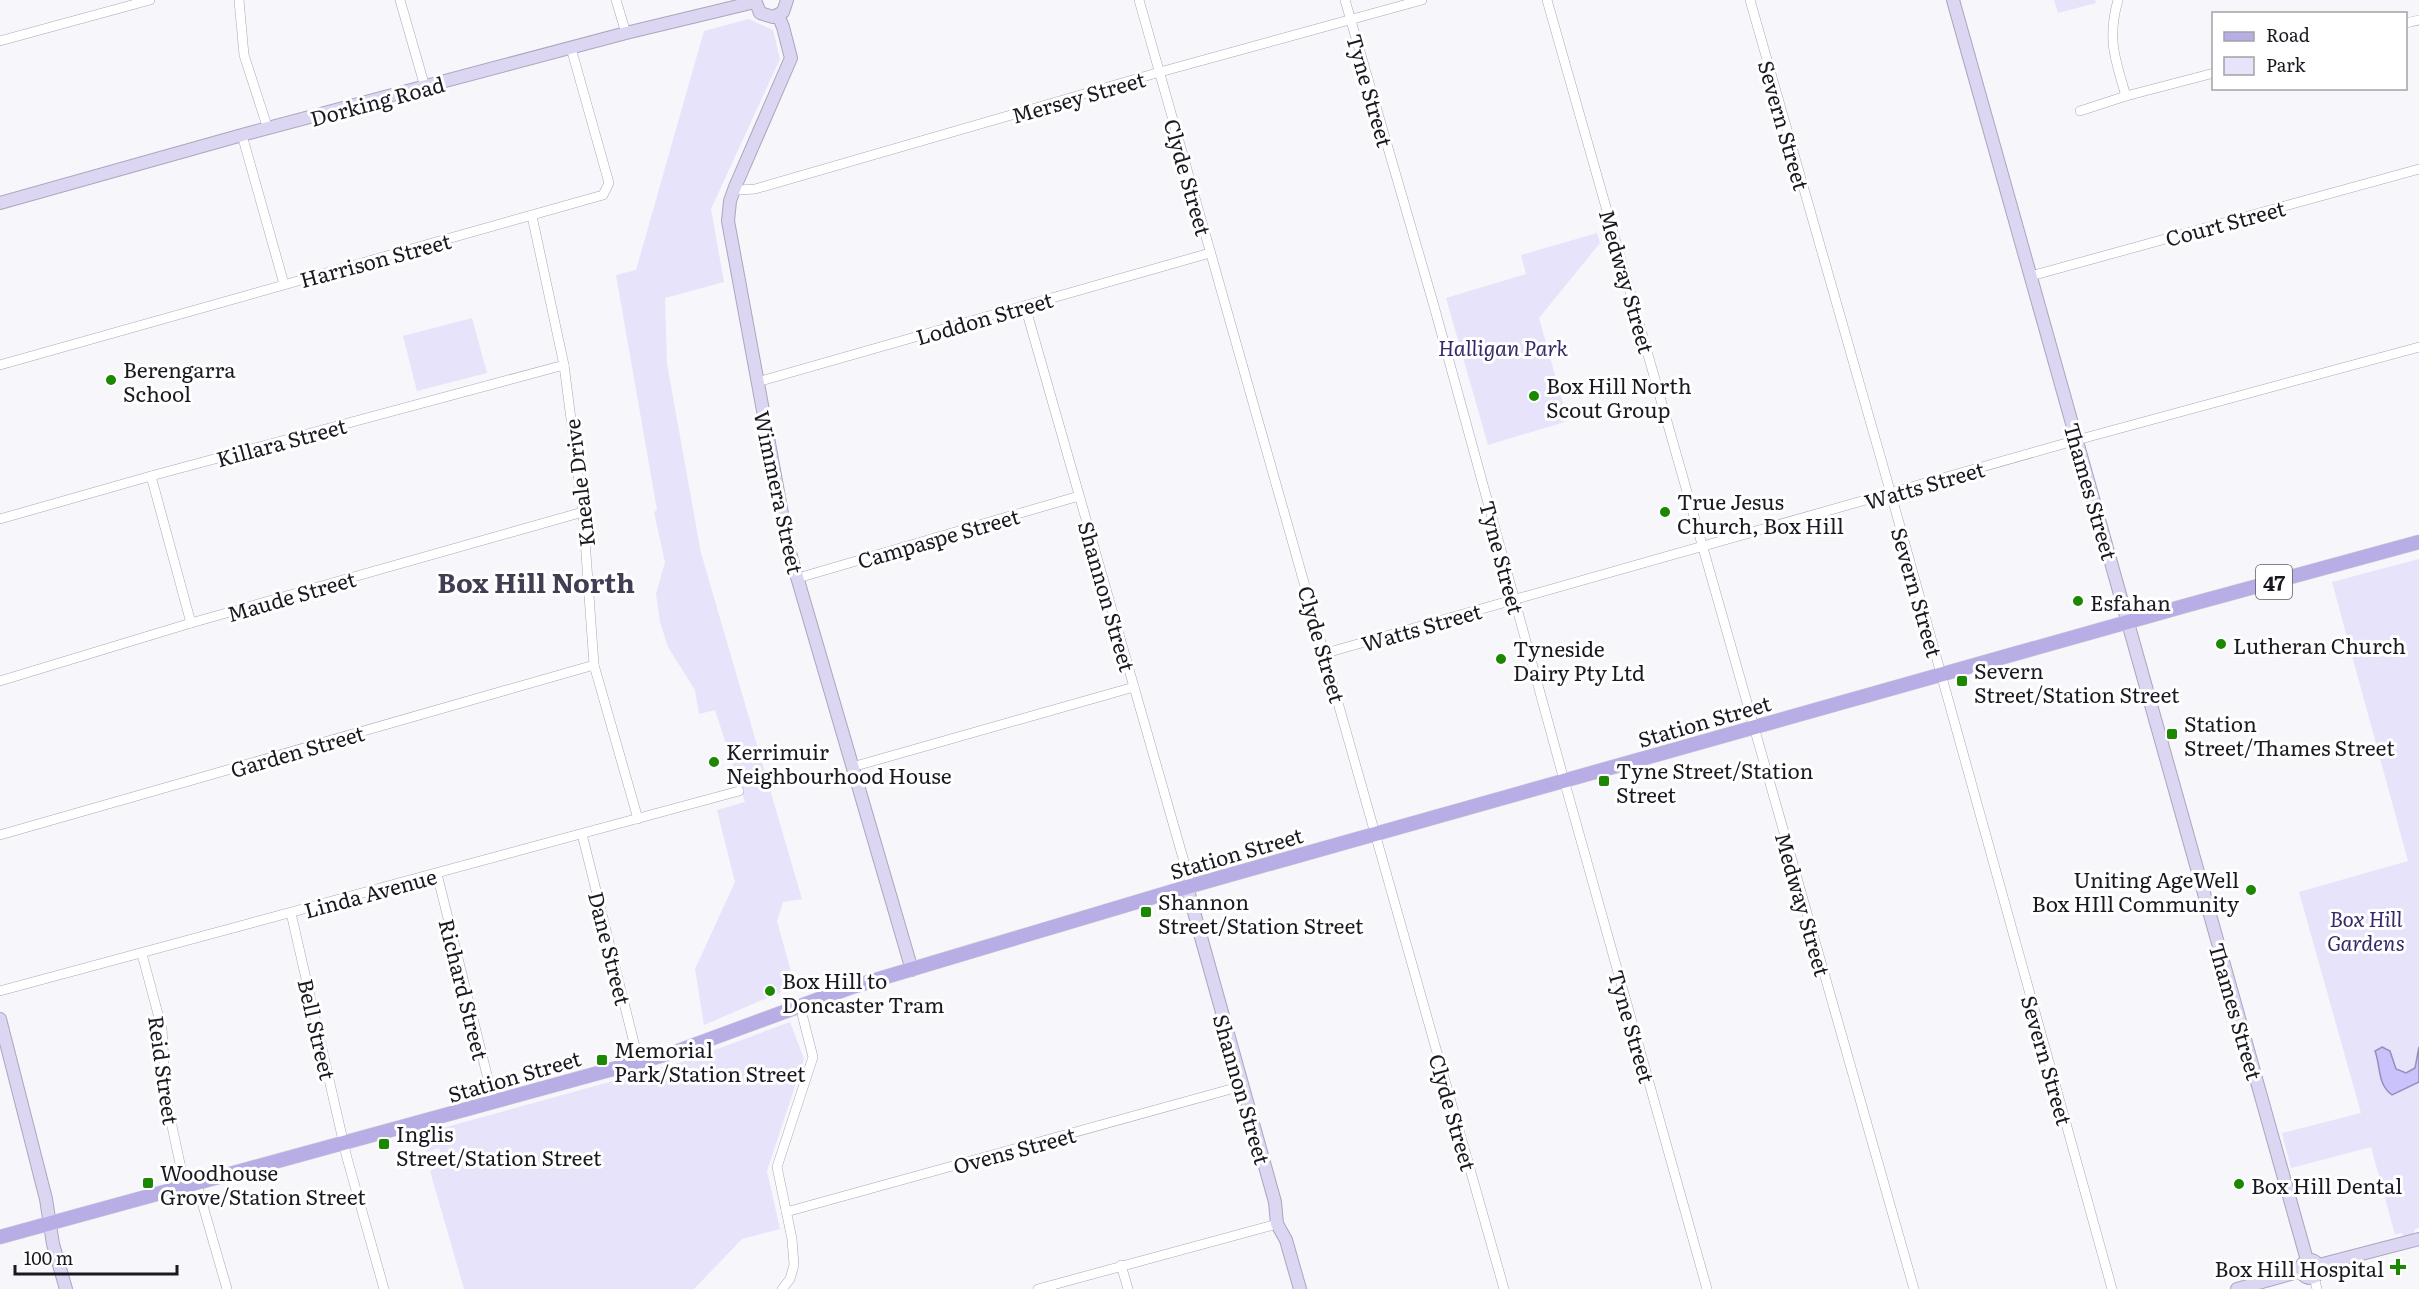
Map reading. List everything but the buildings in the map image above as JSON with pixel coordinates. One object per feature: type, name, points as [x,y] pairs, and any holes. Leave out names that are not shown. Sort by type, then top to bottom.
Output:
[{"type":"main road","name":"Station Street","points":[[0,1237],[639,1063],[852,987],[1189,886],[2419,542]]},
{"type":"street","points":[[0,41],[150,0]]},
{"type":"street","points":[[239,0],[244,55],[268,129]]},
{"type":"street","points":[[400,0],[425,87]]},
{"type":"street","points":[[616,0],[626,33]]},
{"type":"street","points":[[755,1],[756,8],[765,16],[778,15],[786,8],[787,0]]},
{"type":"street","name":"Clyde Street","points":[[1140,0],[1504,1289]]},
{"type":"street","name":"Tyne Street","points":[[1345,0],[1434,306],[1707,1289]]},
{"type":"street","name":"Mersey Street","points":[[735,187],[739,190],[755,189],[1160,72],[1422,0]]},
{"type":"street","name":"Medway Street","points":[[1547,0],[1914,1289]]},
{"type":"street","name":"Severn Street","points":[[1750,0],[1891,494],[2112,1289]]},
{"type":"street","name":"Thames Street","points":[[1953,0],[2309,1265]]},
{"type":"street","points":[[2118,0],[2113,18],[2112,45],[2126,96]]},
{"type":"street","name":"Dorking Road","points":[[0,203],[242,135],[755,1]]},
{"type":"street","name":"Wimmera Street","points":[[778,15],[791,58],[735,187],[730,201],[728,221],[788,546],[912,970]]},
{"type":"street","name":"Harrison Street","points":[[0,365],[603,195],[609,183],[571,48]]},
{"type":"street","points":[[2080,111],[2126,96],[2212,74]]},
{"type":"street","points":[[242,135],[284,284]]},
{"type":"street","name":"Court Street","points":[[2031,276],[2419,169]]},
{"type":"street","name":"Kneale Drive","points":[[532,216],[564,365],[584,512],[594,665],[638,819]]},
{"type":"street","name":"Loddon Street","points":[[757,382],[1210,253]]},
{"type":"street","name":"Shannon Street","points":[[1025,306],[1189,886],[1275,1202],[1277,1224],[1286,1240],[1300,1289]]},
{"type":"street","name":"Watts Street","points":[[1326,653],[2077,440],[2419,347]]},
{"type":"street","name":"Killara Street","points":[[0,519],[564,365]]},
{"type":"street","points":[[151,476],[191,623]]},
{"type":"street","name":"Campaspe Street","points":[[798,578],[1079,496]]},
{"type":"street","name":"Maude Street","points":[[0,681],[191,623],[584,512]]},
{"type":"street","name":"Garden Street","points":[[0,835],[594,665]]},
{"type":"street","points":[[852,766],[1134,687]]},
{"type":"street","name":"Linda Avenue","points":[[0,992],[739,791]]},
{"type":"street","name":"Dane Street","points":[[582,834],[639,1063]]},
{"type":"street","name":"Richard Street","points":[[437,874],[494,1103]]},
{"type":"street","name":"Bell Street","points":[[291,914],[345,1144],[384,1289]]},
{"type":"street","name":"Reid Street","points":[[142,954],[162,1029],[166,1098],[191,1186],[227,1289]]},
{"type":"street","points":[[782,1289],[790,1279],[794,1265],[777,1167],[813,1057],[800,1006]]},
{"type":"street","points":[[0,1019],[51,1223],[53,1245],[66,1289]]},
{"type":"street","name":"Ovens Street","points":[[786,1212],[1242,1086]]},
{"type":"street","points":[[1038,1289],[1277,1224]]},
{"type":"street","points":[[2237,1289],[2309,1265],[2419,1239]]},
{"type":"street","points":[[1121,1265],[1128,1289]]},
{"type":"street","points":[[2309,1265],[2308,1278],[2315,1283]]},
{"type":"green space","points":[[2054,0],[2095,0],[2096,3],[2058,13]]},
{"type":"green space","points":[[749,19],[773,30],[780,59],[711,209],[724,282],[665,298],[667,364],[701,553],[802,899],[783,902],[777,921],[795,986],[704,1025],[695,969],[735,882],[717,810],[745,802],[715,710],[699,714],[695,690],[668,647],[660,622],[656,594],[665,562],[654,512],[657,510],[616,275],[636,270],[704,31]]},
{"type":"green space","name":"Halligan Park","points":[[1597,233],[1600,243],[1539,318],[1568,421],[1488,445],[1446,298],[1526,274],[1521,255]]},
{"type":"green space","points":[[472,318],[487,373],[417,391],[403,336]]},
{"type":"green space","name":"Box Hill Gardens","points":[[2419,559],[2419,1228],[2415,1229],[2413,1235],[2405,1237],[2401,1233],[2395,1235],[2371,1147],[2291,1168],[2282,1133],[2361,1113],[2299,892],[2408,861],[2332,582]]},
{"type":"green space","points":[[790,1022],[804,1059],[767,1171],[780,1229],[742,1239],[694,1289],[464,1289],[430,1171],[444,1164],[439,1148],[427,1152],[421,1134],[682,1062]]},
{"type":"shaded area","points":[[2382,1047],[2390,1051],[2396,1069],[2406,1073],[2415,1068],[2419,1047],[2419,1082],[2392,1095],[2387,1091],[2375,1051]]},
{"type":"place","name":"Berengarra School","points":[[111,380]]},
{"type":"place","name":"Box Hill North Scout Group","points":[[1534,396]]},
{"type":"place","name":"True Jesus Church, Box Hill","points":[[1665,512]]},
{"type":"place","name":"Esfahan","points":[[2078,601]]},
{"type":"place","name":"Lutheran Church","points":[[2221,644]]},
{"type":"place","name":"Tyneside Dairy Pty Ltd","points":[[1501,659]]},
{"type":"place","name":"Severn Street/Station Street","points":[[1962,681]]},
{"type":"place","name":"Station Street/Thames Street","points":[[2172,734]]},
{"type":"place","name":"Kerrimuir Neighbourhood House","points":[[714,762]]},
{"type":"place","name":"Tyne Street/Station Street","points":[[1604,781]]},
{"type":"place","name":"Uniting AgeWell Box HIll Community","points":[[2251,890]]},
{"type":"place","name":"Shannon Street/Station Street","points":[[1146,912]]},
{"type":"place","name":"Box Hill to Doncaster Tram","points":[[770,991]]},
{"type":"place","name":"Memorial Park/Station Street","points":[[602,1060]]},
{"type":"place","name":"Inglis Street/Station Street","points":[[384,1144]]},
{"type":"place","name":"Woodhouse Grove/Station Street","points":[[148,1183]]},
{"type":"place","name":"Box Hill Dental","points":[[2239,1184]]},
{"type":"place","name":"Box Hill Hospital","points":[[2398,1267]]},
{"type":"district","name":"Box Hill North","points":[[536,581]]}]
